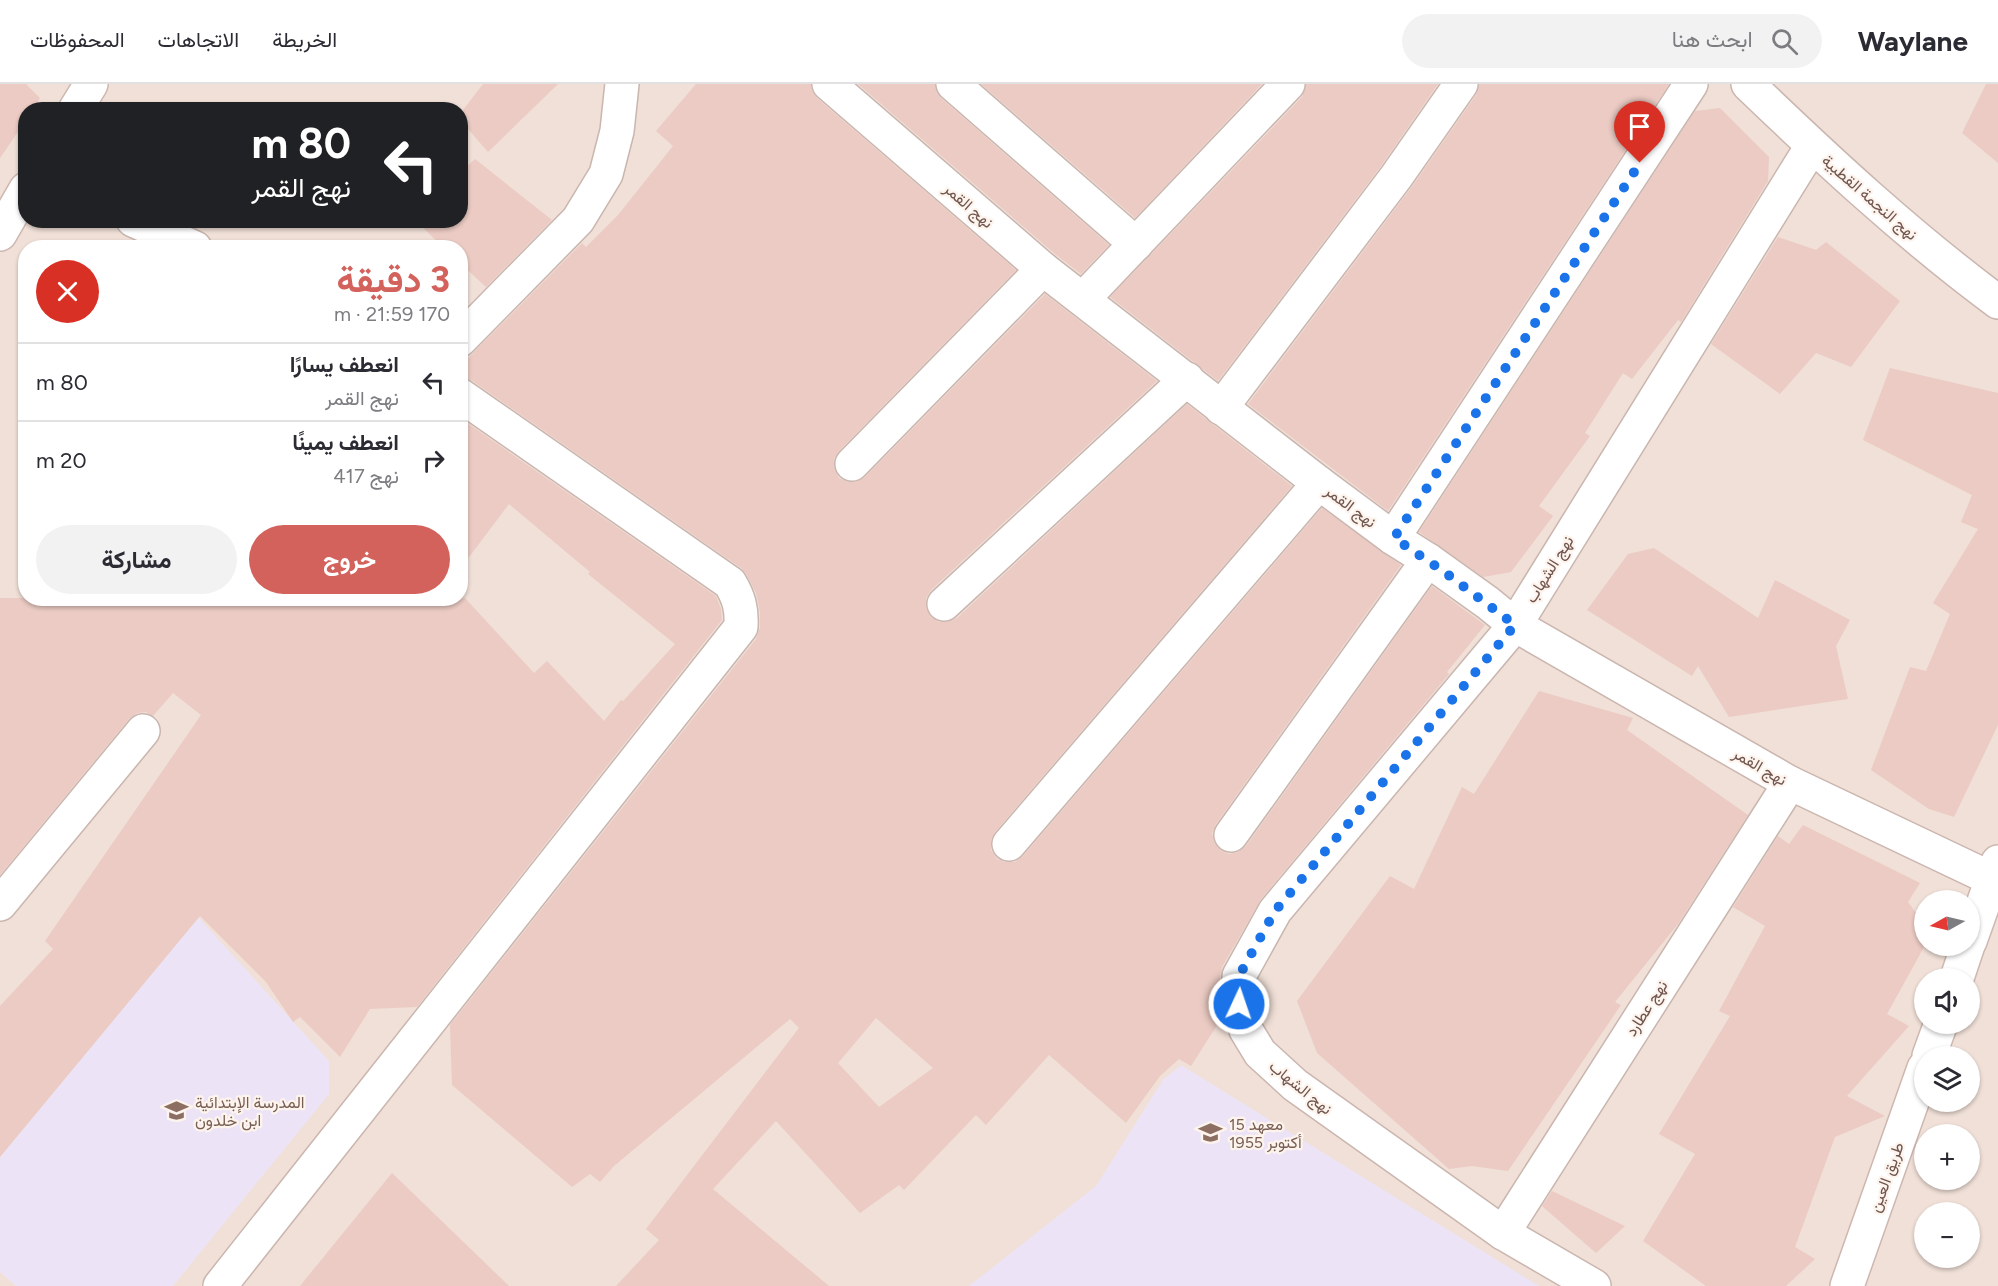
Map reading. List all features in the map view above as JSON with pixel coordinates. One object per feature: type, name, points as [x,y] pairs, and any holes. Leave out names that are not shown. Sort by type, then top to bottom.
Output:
[{"type":"street","points":[[80,102],[92,84]]},
{"type":"street","points":[[468,332],[578,220],[606,174],[618,131],[622,84]]},
{"type":"street","name":"نهج القمر","points":[[829,84],[1043,269],[1319,483],[1515,625],[1790,783],[1995,871]]},
{"type":"street","points":[[953,84],[1136,244]]},
{"type":"street","points":[[1083,299],[1288,84]]},
{"type":"street","points":[[1221,408],[1396,177],[1461,84]]},
{"type":"street","points":[[1394,538],[1691,84]]},
{"type":"street","name":"نهج النجمة القطبية","points":[[1748,84],[1812,146],[1942,260],[1998,302]]},
{"type":"street","name":"نهج الشهاب","points":[[1594,1286],[1503,1233],[1294,1086],[1260,1053],[1246,1030],[1239,1004],[1239,976],[1275,911],[1515,625],[1812,146]]},
{"type":"street","points":[[0,234],[18,203]]},
{"type":"street","points":[[151,228],[177,240]]},
{"type":"street","points":[[852,464],[1043,269]]},
{"type":"street","points":[[944,604],[1187,379]]},
{"type":"street","points":[[220,1286],[741,627],[742,610],[738,595],[730,583],[468,400]]},
{"type":"street","points":[[1010,844],[1319,483]]},
{"type":"street","points":[[1231,835],[1428,560]]},
{"type":"street","points":[[0,904],[143,731]]},
{"type":"street","name":"نهج عطارد","points":[[1503,1233],[1790,783]]},
{"type":"street","points":[[1980,913],[1995,871]]},
{"type":"street","name":"طريق العين","points":[[1847,1286],[1914,1096]]},
{"type":"shaded area","points":[[0,84],[1998,84],[1998,1286],[0,1286]]},
{"type":"shaded area","name":"المدرسة الإبتدائية ابن خلدون","points":[[198,917],[329,1061],[329,1094],[173,1286],[16,1286],[0,1272],[0,1157]]},
{"type":"shaded area","name":"معهد 15 أكتوبر 1955","points":[[1181,1065],[1539,1286],[969,1286],[1096,1186],[1163,1080]]},
{"type":"building","points":[[0,84],[26,84],[40,98],[37,102],[18,102],[18,132],[0,158]]},
{"type":"building","points":[[483,84],[558,84],[488,152],[468,129],[468,104]]},
{"type":"building","points":[[696,84],[811,84],[812,91],[817,98],[1016,270],[839,451],[834,459],[834,468],[839,478],[848,482],[856,482],[865,477],[1045,294],[1157,381],[931,590],[926,598],[926,608],[931,617],[939,622],[948,622],[957,618],[1187,404],[1292,486],[995,832],[991,840],[991,850],[997,859],[1015,862],[1023,856],[1322,508],[1401,565],[1216,824],[1212,833],[1214,842],[1221,851],[1229,854],[1238,852],[1246,846],[1432,586],[1485,625],[1447,672],[1449,674],[1261,899],[1222,967],[1220,1004],[1223,1016],[1191,1066],[1179,1059],[1160,1076],[1126,1123],[1049,1055],[986,1125],[976,1115],[904,1190],[899,1185],[860,1213],[776,1121],[713,1189],[829,1286],[616,1286],[659,1240],[646,1229],[799,1028],[790,1019],[614,1166],[600,1182],[590,1174],[572,1187],[452,1085],[450,1025],[756,639],[760,628],[760,612],[756,593],[741,568],[468,379],[468,359],[472,354],[582,243],[586,247],[618,215],[673,146],[656,131]],"holes":[[[876,1018],[933,1068],[879,1107],[838,1063]]]},
{"type":"building","points":[[858,84],[935,84],[936,91],[941,98],[1109,245],[1081,274]]},
{"type":"building","points":[[981,84],[1262,84],[1135,218]]},
{"type":"building","points":[[1306,84],[1438,84],[1381,166],[1218,381],[1110,297],[1302,97]]},
{"type":"building","points":[[1479,84],[1669,84],[1388,511],[1248,404],[1411,188],[1476,95]]},
{"type":"building","points":[[1986,84],[1998,84],[1998,163],[1962,133]]},
{"type":"building","points":[[1720,108],[1769,157],[1768,181],[1681,322],[1678,320],[1632,379],[1623,373],[1585,433],[1590,436],[1539,506],[1553,516],[1511,572],[1483,577],[1419,532],[1695,111]]},
{"type":"building","points":[[475,159],[552,220],[486,287],[468,270],[468,240],[436,240],[423,228],[468,228],[468,166]]},
{"type":"building","points":[[1778,237],[1816,250],[1826,242],[1900,301],[1851,367],[1816,353],[1780,394],[1711,344]]},
{"type":"building","points":[[1890,368],[1998,393],[1998,725],[1954,817],[1929,809],[1871,770],[1910,667],[1926,671],[1950,614],[1933,603],[1978,529],[1961,522],[1972,495],[1863,440]]},
{"type":"building","points":[[468,424],[716,596],[722,620],[417,1007],[370,1009],[340,1057],[300,1017],[293,1022],[266,982],[200,916],[0,1157],[0,1006],[53,949],[45,941],[201,715],[173,693],[153,716],[146,712],[137,713],[129,719],[0,875],[0,598],[18,598],[18,606],[468,606],[468,601],[534,673],[547,661],[604,721],[675,644],[588,574],[590,572],[509,504],[468,558]]},
{"type":"building","points":[[1654,548],[1758,618],[1775,580],[1850,620],[1836,646],[1848,699],[1729,717],[1698,666],[1692,676],[1587,610],[1628,554]]},
{"type":"building","points":[[1539,691],[1633,718],[1627,730],[1748,815],[1678,924],[1615,1002],[1621,1005],[1508,1171],[1472,1166],[1449,1169],[1317,1053],[1297,1001],[1390,876],[1414,889],[1462,787],[1474,794]]},
{"type":"building","points":[[1803,825],[1920,883],[1908,902],[1914,910],[1914,956],[1919,956],[1887,1014],[1909,1026],[1847,1096],[1885,1116],[1835,1137],[1795,1247],[1815,1259],[1786,1286],[1706,1286],[1643,1241],[1695,1154],[1659,1134],[1730,1016],[1719,1011],[1765,926],[1733,907],[1778,836],[1789,844]]},
{"type":"building","points":[[392,1173],[509,1286],[300,1286]]},
{"type":"building","points":[[1552,1191],[1625,1226],[1596,1253],[1542,1206]]},
{"type":"place","name":"المدرسة الإبتدائية ابن خلدون","points":[[177,1111]]},
{"type":"place","name":"معهد 15 أكتوبر 1955","points":[[1211,1133]]},
{"type":"route","points":[[1239,1004],[1239,976],[1275,911],[1515,625],[1488,603],[1394,538],[1640,163]]}]
